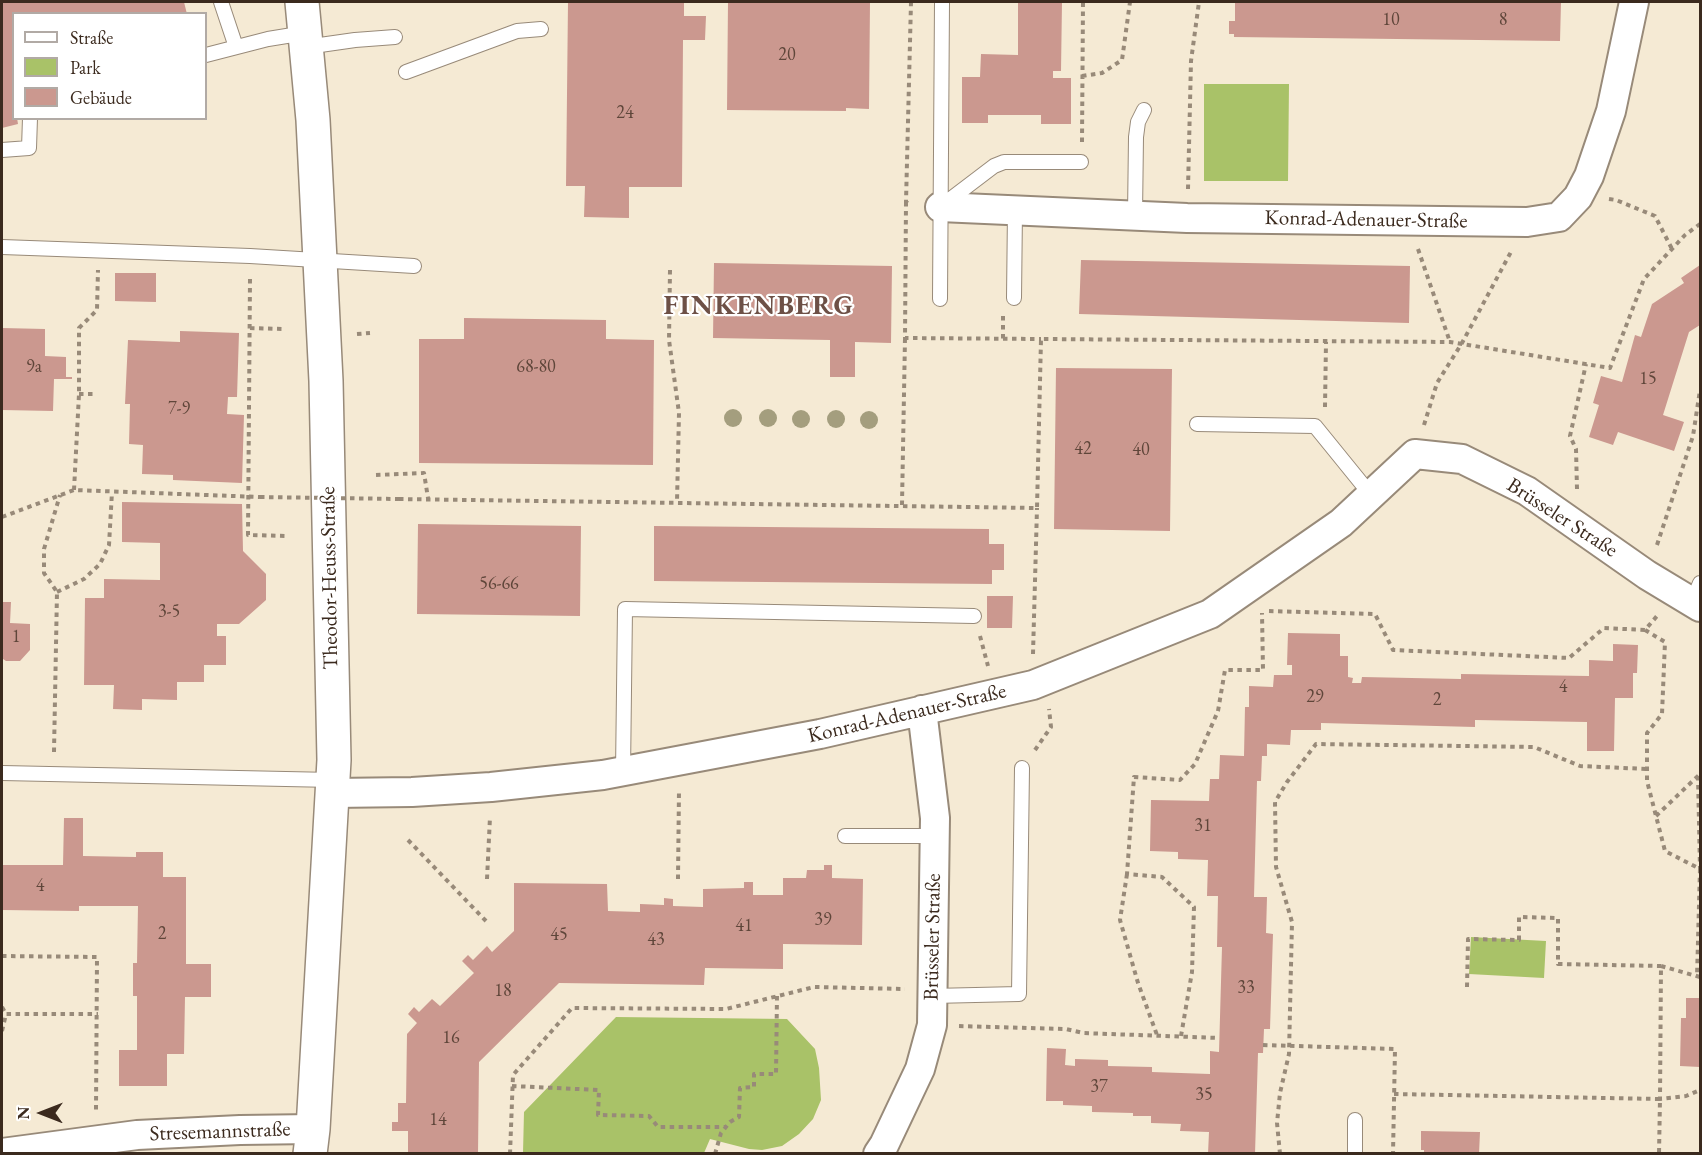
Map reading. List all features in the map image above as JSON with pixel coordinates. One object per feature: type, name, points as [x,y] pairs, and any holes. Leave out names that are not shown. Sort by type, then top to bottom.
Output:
[{"type":"street","name":"Konrad-Adenauer-Straße","points":[[940,207],[1187,218],[1527,222],[1559,217],[1578,197],[1589,176],[1611,111],[1634,2]]},
{"type":"street","name":"Theodor-Heuss-Straße","points":[[304,27],[313,120],[326,381],[333,787],[311,1141]]},
{"type":"street","name":"Konrad-Adenauer-Straße","points":[[333,787],[412,792],[603,776],[819,734],[1039,682],[1210,614],[1341,523],[1415,454]]},
{"type":"street","name":"Brüsseler Straße","points":[[1415,454],[1462,459],[1527,491],[1647,575],[1692,596]]},
{"type":"street","name":"Brüsseler Straße","points":[[878,1154],[920,1069],[932,1025],[935,818],[922,710]]},
{"type":"street","name":"Stresemannstraße","points":[[2,1153],[28,1148],[57,1150],[94,1147],[137,1136],[240,1130],[311,1141]]},
{"type":"lane","points":[[221,2],[236,47]]},
{"type":"lane","points":[[940,299],[942,2]]},
{"type":"lane","points":[[207,55],[304,27],[355,40],[395,37]]},
{"type":"lane","points":[[406,72],[517,31],[542,29]]},
{"type":"lane","points":[[1135,215],[1136,137],[1138,122],[1144,110]]},
{"type":"lane","points":[[2,150],[29,148],[30,120]]},
{"type":"lane","points":[[940,207],[993,166],[1004,162],[1081,162]]},
{"type":"lane","points":[[1014,298],[1015,210]]},
{"type":"lane","points":[[2,247],[250,256],[414,266]]},
{"type":"lane","points":[[1197,424],[1315,426],[1371,495]]},
{"type":"lane","points":[[623,772],[625,609],[974,616]]},
{"type":"lane","points":[[932,993],[1019,994],[1022,768]]},
{"type":"lane","points":[[2,773],[333,787]]},
{"type":"lane","points":[[845,836],[934,836]]},
{"type":"lane","points":[[1355,1120],[1355,1154]]},
{"type":"path","points":[[911,2],[906,202],[940,207]]},
{"type":"path","points":[[1081,162],[1083,2]]},
{"type":"path","points":[[1082,76],[1102,74],[1122,60],[1130,2]]},
{"type":"path","points":[[1187,218],[1191,61],[1199,2]]},
{"type":"path","points":[[1578,197],[1616,200],[1654,216],[1672,249]]},
{"type":"path","points":[[1408,220],[1450,342]]},
{"type":"path","points":[[1415,454],[1437,383],[1462,343],[1527,222]]},
{"type":"path","points":[[1022,768],[1051,727],[1039,682],[1037,508],[1041,339],[1450,342],[1610,368],[1644,279],[1685,235],[1701,224]]},
{"type":"path","points":[[74,490],[79,394],[79,328],[97,310],[99,252]]},
{"type":"path","points":[[250,256],[248,535],[288,536]]},
{"type":"path","points":[[670,270],[669,340],[679,413],[677,502]]},
{"type":"path","points":[[250,328],[284,328]]},
{"type":"path","points":[[357,334],[369,333]]},
{"type":"path","points":[[902,505],[905,338]]},
{"type":"path","points":[[1315,426],[1325,408],[1326,342]]},
{"type":"path","points":[[1577,526],[1576,449],[1570,436],[1586,364]]},
{"type":"path","points":[[1647,575],[1693,436],[1701,390]]},
{"type":"path","points":[[79,394],[96,394]]},
{"type":"path","points":[[376,475],[424,473],[428,499]]},
{"type":"path","points":[[2,517],[74,490],[260,497],[1037,508]]},
{"type":"path","points":[[57,592],[84,579],[100,564],[109,545],[112,492]]},
{"type":"path","points":[[53,774],[57,592],[44,573],[44,549],[60,495]]},
{"type":"path","points":[[1645,630],[1692,596]]},
{"type":"path","points":[[1157,1035],[1138,983],[1120,920],[1127,874],[1134,777],[1180,780],[1196,764],[1218,711],[1225,670],[1263,670],[1262,610],[1374,614],[1393,650],[1569,658],[1604,628],[1645,630],[1665,642],[1662,714],[1647,733],[1647,781],[1665,851],[1700,868]]},
{"type":"path","points":[[980,636],[983,650]]},
{"type":"path","points":[[1280,1154],[1277,1123],[1289,1047],[1292,922],[1276,867],[1275,802],[1316,744],[1534,747],[1580,766],[1647,769]]},
{"type":"path","points":[[678,879],[680,761]]},
{"type":"path","points":[[1656,816],[1699,775]]},
{"type":"path","points":[[1467,987],[1468,939],[1519,940],[1519,917],[1558,918],[1558,964],[1661,966],[1699,977],[1699,775]]},
{"type":"path","points":[[487,879],[491,787]]},
{"type":"path","points":[[408,840],[486,921]]},
{"type":"path","points":[[1127,874],[1162,877],[1194,907],[1192,972],[1181,1036]]},
{"type":"path","points":[[2,956],[97,957],[98,1014],[94,1147]]},
{"type":"path","points":[[1659,1154],[1661,966]]},
{"type":"path","points":[[510,1154],[513,1074],[572,1008],[726,1009],[814,987],[932,993]]},
{"type":"path","points":[[716,1154],[721,1133],[730,1122],[739,1117],[740,1088],[754,1087],[754,1074],[776,1074],[777,995]]},
{"type":"path","points":[[2,1007],[6,1014],[2,1031]]},
{"type":"path","points":[[6,1014],[98,1014]]},
{"type":"path","points":[[932,1025],[1066,1029],[1083,1033],[1219,1038]]},
{"type":"path","points":[[1263,1045],[1395,1049],[1393,1154]]},
{"type":"path","points":[[512,1086],[599,1090],[598,1115],[649,1116],[658,1127],[726,1127]]},
{"type":"path","points":[[1394,1094],[1660,1099],[1686,1096],[1701,1090]]},
{"type":"green space","points":[[1204,84],[1289,84],[1288,181],[1204,181]]},
{"type":"green space","points":[[1471,937],[1546,941],[1544,978],[1469,974]]},
{"type":"green space","points":[[616,1017],[787,1019],[815,1049],[821,1100],[813,1119],[799,1134],[782,1146],[762,1150],[710,1139],[704,1153],[523,1153],[524,1112]]},
{"type":"building","points":[[2,2],[184,2],[186,12],[12,12],[12,120],[17,120],[18,124],[2,128]]},
{"type":"building","points":[[568,2],[684,2],[684,16],[706,16],[705,40],[683,40],[682,187],[629,187],[629,218],[584,217],[585,186],[566,186]]},
{"type":"building","points":[[728,2],[870,2],[869,109],[846,108],[846,111],[727,110]]},
{"type":"building","points":[[1018,2],[1062,2],[1061,71],[1053,71],[1053,78],[1071,78],[1071,124],[1041,124],[1041,115],[988,115],[988,123],[962,123],[962,77],[980,77],[981,54],[1018,55]]},
{"type":"building","points":[[1235,2],[1561,2],[1560,41],[1234,37],[1234,34],[1229,34],[1229,21],[1235,21]]},
{"type":"building","points":[[1081,260],[1410,266],[1409,323],[1079,314]]},
{"type":"building","points":[[714,263],[892,266],[891,343],[855,342],[855,377],[830,377],[830,340],[713,338]]},
{"type":"building","points":[[1700,265],[1700,325],[1689,332],[1663,415],[1684,422],[1674,451],[1618,432],[1613,445],[1589,437],[1599,405],[1593,403],[1601,376],[1622,382],[1635,335],[1641,337],[1652,304],[1684,283],[1681,278]]},
{"type":"building","points":[[115,273],[156,273],[156,302],[115,301]]},
{"type":"building","points":[[464,318],[606,320],[606,339],[654,340],[653,465],[419,463],[419,339],[464,339]]},
{"type":"building","points":[[2,328],[45,329],[45,356],[66,357],[66,377],[72,377],[72,379],[54,379],[53,411],[2,410]]},
{"type":"building","points":[[180,331],[239,333],[237,397],[228,397],[227,414],[244,415],[242,483],[173,480],[173,475],[142,474],[143,445],[129,444],[130,404],[125,404],[128,340],[180,342]]},
{"type":"building","points":[[1056,368],[1172,369],[1170,531],[1054,529]]},
{"type":"building","points":[[122,502],[242,504],[243,551],[266,574],[266,600],[239,624],[217,624],[217,636],[226,636],[226,665],[204,665],[204,682],[177,682],[177,700],[142,699],[142,710],[113,709],[114,685],[84,685],[85,598],[104,598],[104,579],[160,580],[160,543],[122,542]]},
{"type":"building","points":[[418,524],[581,526],[580,616],[417,614]]},
{"type":"building","points":[[654,526],[989,529],[989,544],[1004,544],[1004,570],[992,570],[992,584],[654,581]]},
{"type":"building","points":[[987,596],[1013,596],[1012,628],[987,628]]},
{"type":"building","points":[[2,602],[11,602],[10,623],[30,624],[30,650],[20,661],[2,660]]},
{"type":"building","points":[[1288,633],[1340,634],[1340,656],[1348,656],[1348,677],[1353,678],[1352,683],[1361,683],[1362,677],[1461,679],[1461,674],[1589,676],[1589,660],[1613,661],[1613,644],[1638,645],[1637,673],[1633,673],[1633,698],[1615,698],[1614,751],[1587,751],[1587,722],[1475,720],[1475,727],[1321,723],[1321,730],[1291,730],[1290,745],[1267,744],[1267,756],[1262,756],[1261,781],[1257,781],[1254,897],[1267,897],[1266,933],[1273,934],[1270,1029],[1264,1029],[1263,1053],[1258,1053],[1255,1154],[1208,1154],[1209,1132],[1180,1131],[1181,1124],[1151,1123],[1151,1116],[1092,1112],[1092,1106],[1063,1105],[1063,1101],[1046,1101],[1047,1048],[1066,1049],[1065,1065],[1075,1066],[1075,1059],[1108,1060],[1108,1066],[1152,1067],[1152,1072],[1210,1074],[1210,1051],[1219,1052],[1222,947],[1217,947],[1218,896],[1207,896],[1208,860],[1178,859],[1178,852],[1150,851],[1151,800],[1209,801],[1210,779],[1219,779],[1220,755],[1244,756],[1245,707],[1249,707],[1249,686],[1273,687],[1274,675],[1292,675],[1292,665],[1287,665]]},
{"type":"building","points":[[64,818],[83,818],[83,856],[136,857],[136,852],[163,852],[163,877],[186,877],[186,964],[211,964],[211,997],[185,997],[184,1054],[167,1054],[167,1086],[119,1086],[119,1050],[137,1050],[137,996],[133,996],[133,963],[137,963],[138,906],[79,906],[79,911],[2,910],[2,865],[63,865]]},
{"type":"building","points":[[824,865],[832,865],[832,878],[863,879],[862,945],[783,944],[783,969],[705,968],[704,985],[559,983],[479,1062],[478,1154],[408,1154],[408,1131],[392,1131],[392,1122],[398,1122],[398,1103],[406,1103],[407,1034],[417,1023],[408,1014],[414,1007],[419,1012],[432,999],[440,1006],[474,973],[462,961],[468,955],[473,960],[487,946],[492,952],[514,931],[514,883],[607,884],[608,911],[640,912],[640,904],[664,905],[664,898],[673,899],[673,906],[703,907],[703,889],[744,888],[744,882],[753,882],[753,895],[783,895],[783,878],[806,878],[807,870],[824,870]]},
{"type":"building","points":[[1686,998],[1700,998],[1700,1067],[1680,1066],[1681,1018],[1686,1018]]},
{"type":"building","points":[[1421,1131],[1480,1132],[1479,1154],[1424,1154],[1424,1150],[1421,1150]]},
{"type":"district","name":"FINKENBERG","points":[[759,307]]}]
